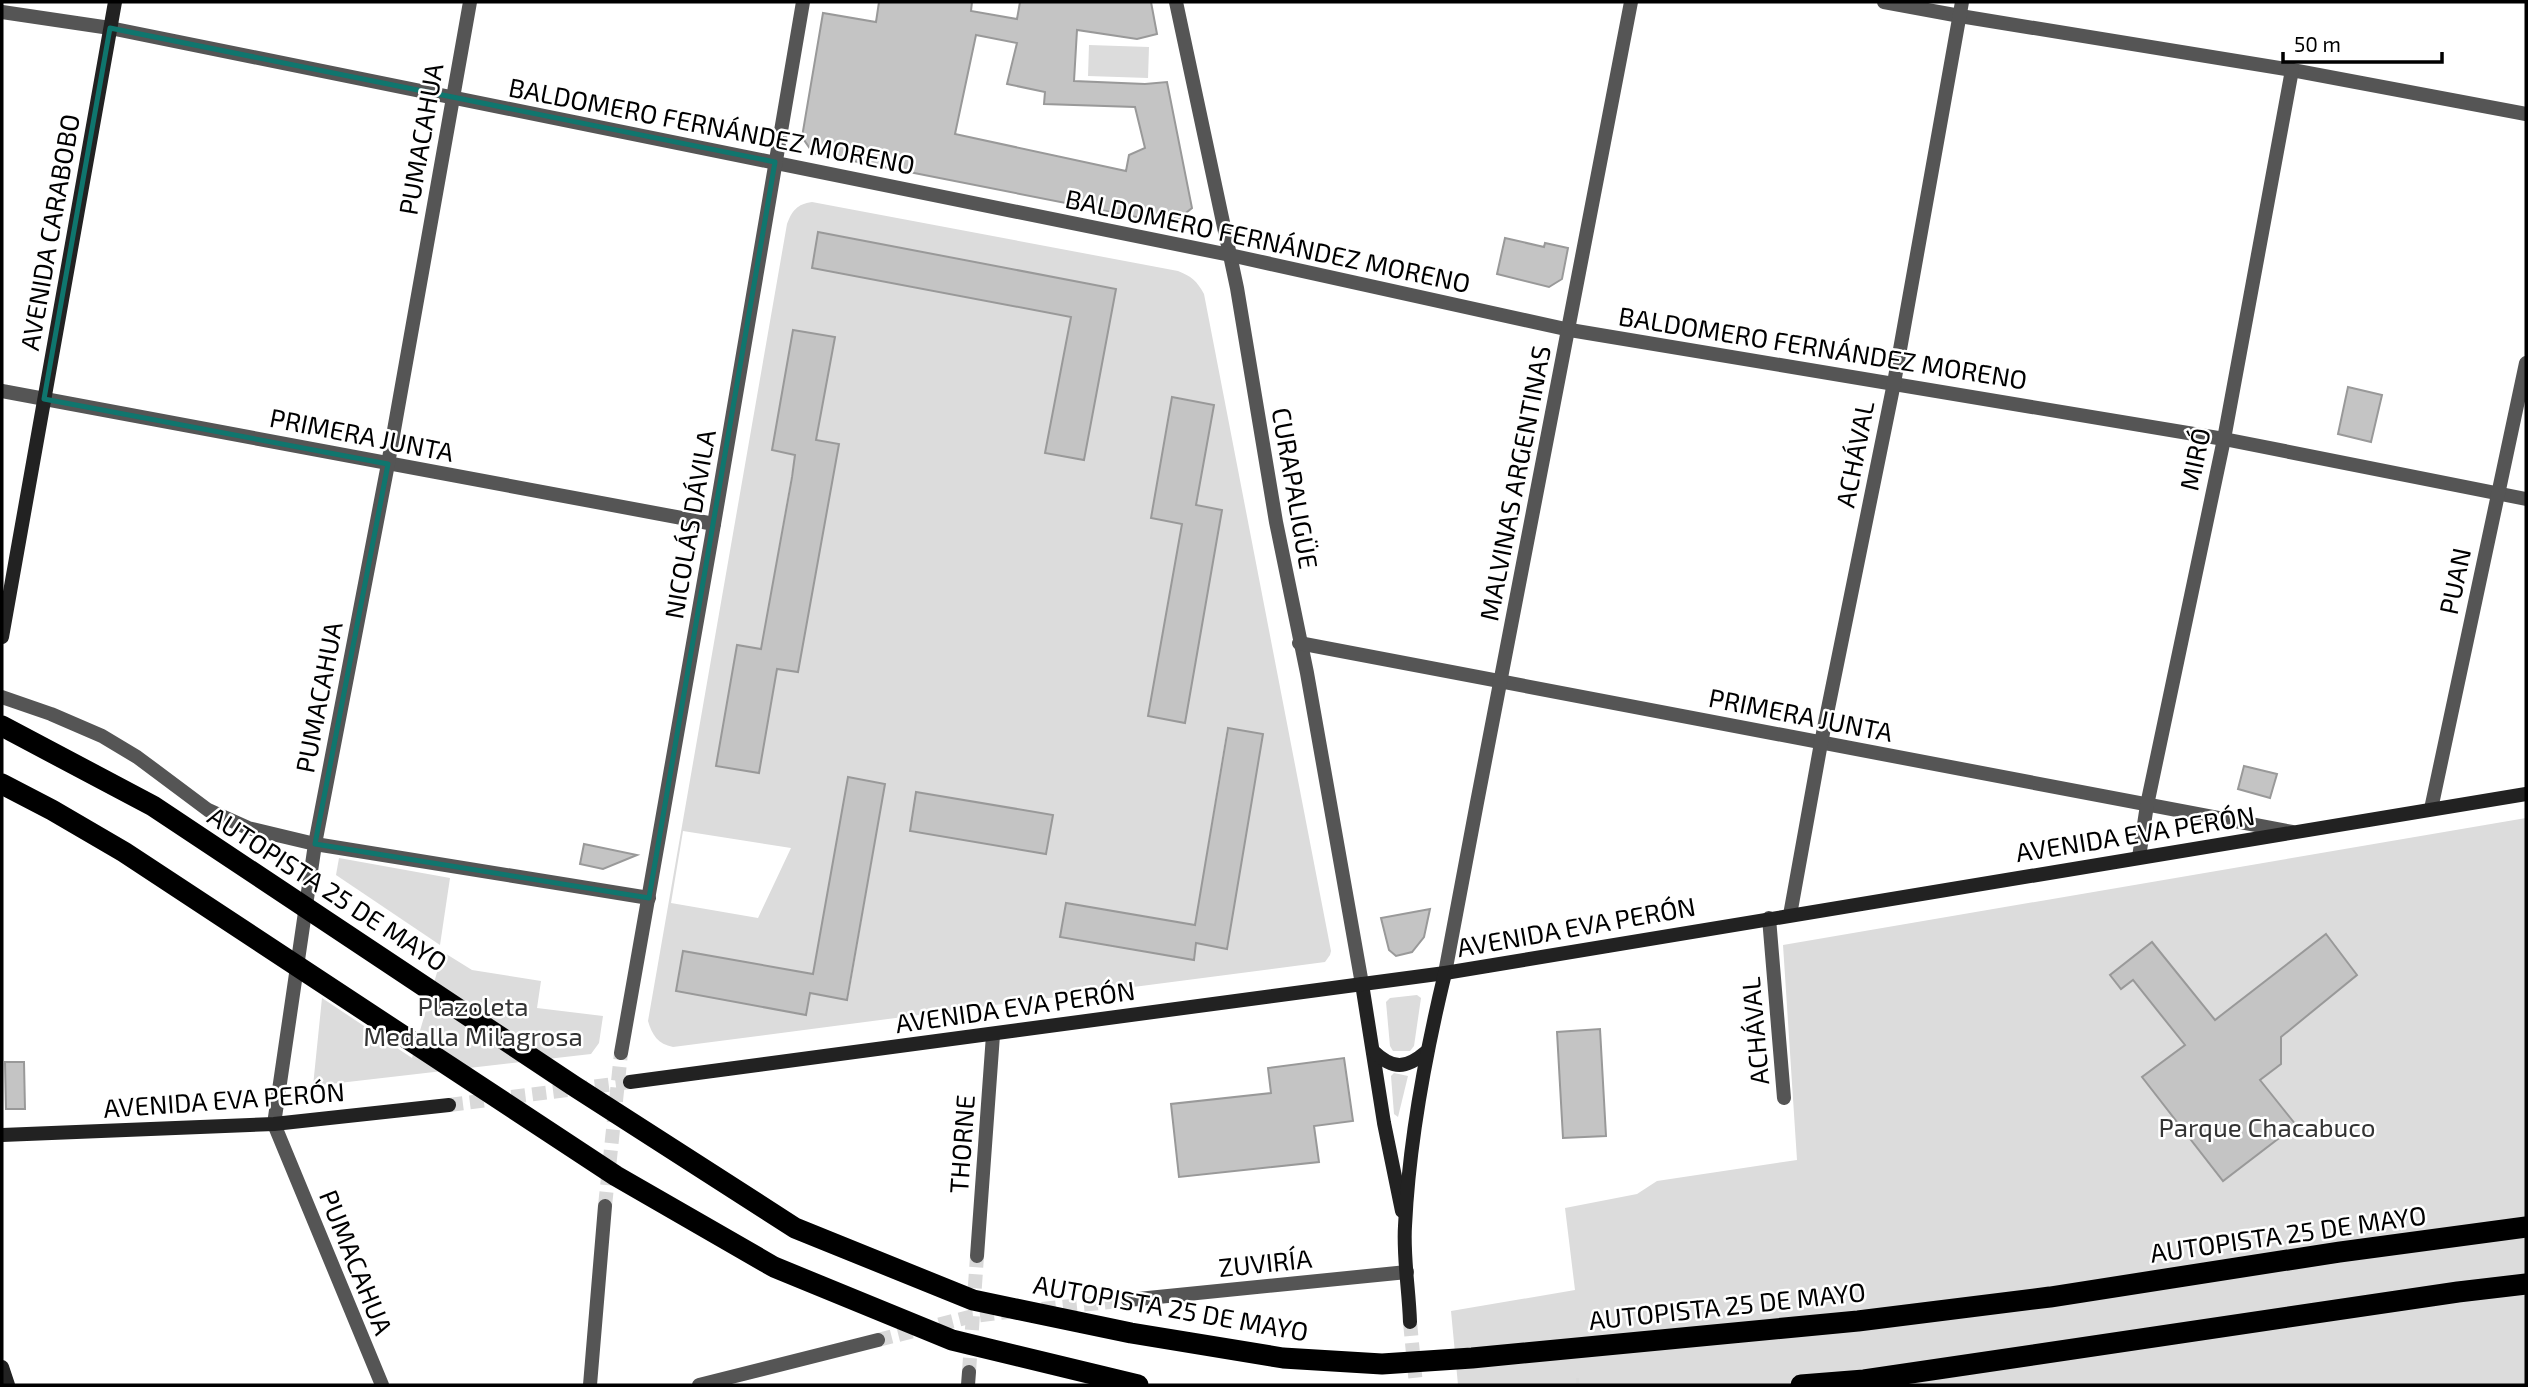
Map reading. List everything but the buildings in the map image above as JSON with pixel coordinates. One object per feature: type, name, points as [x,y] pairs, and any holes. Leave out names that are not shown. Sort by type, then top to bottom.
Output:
[{"type":"highway","name":"AUTOPISTA 25 DE MAYO","points":[[2,726],[153,806],[574,1086],[794,1228],[973,1300],[1131,1333],[1283,1358],[1382,1363],[1472,1358],[1858,1321],[2036,1299],[2339,1252],[2526,1227]]},
{"type":"highway","points":[[2,784],[124,852],[616,1176],[774,1268],[952,1340],[1138,1385]]},
{"type":"highway","points":[[1801,1385],[1864,1380],[2432,1295],[2526,1284]]},
{"type":"main road","name":"AVENIDA CARABOBO","points":[[2,637],[115,2]]},
{"type":"main road","name":"AVENIDA EVA PERÓN","points":[[630,1082],[1445,973],[2526,794]]},
{"type":"main road","points":[[1410,1322],[1405,1227],[1426,1052],[1445,973]]},
{"type":"main road","points":[[1362,984],[1384,1123],[1405,1227]]},
{"type":"main road","points":[[1373,1051],[1384,1062],[1399,1066],[1413,1063],[1426,1052]]},
{"type":"main road","name":"AVENIDA EVA PERÓN","points":[[2,1135],[274,1124],[449,1105]]},
{"type":"main road","points":[[2,1367],[8,1385]]},
{"type":"street","name":"PUMACAHUA","points":[[382,1385],[274,1124],[315,844],[388,464],[470,2]]},
{"type":"street","name":"NICOLÁS DÁVILA","points":[[621,1053],[803,2]]},
{"type":"street","name":"CURAPALIGÜE","points":[[1177,2],[1230,255],[1276,522],[1362,984]]},
{"type":"street","name":"MALVINAS ARGENTINAS","points":[[1445,973],[1499,681],[1570,330],[1630,2]]},
{"type":"street","points":[[1884,2],[1961,9],[2526,114]]},
{"type":"street","name":"ACHÁVAL","points":[[1790,915],[1821,743],[1894,383],[1961,9]]},
{"type":"street","name":"BALDOMERO FERNÁNDEZ MORENO","points":[[2,12],[110,28],[775,162],[1230,255],[1570,330],[2224,439],[2526,499]]},
{"type":"street","name":"MIRÓ","points":[[2140,857],[2147,806],[2224,439],[2292,70]]},
{"type":"street","name":"PUAN","points":[[2431,809],[2526,363]]},
{"type":"street","name":"PRIMERA JUNTA","points":[[2,391],[714,524]]},
{"type":"street","name":"PRIMERA JUNTA","points":[[1299,643],[2293,832]]},
{"type":"street","points":[[2,697],[102,736],[137,757],[208,810],[248,828],[315,844],[649,898]]},
{"type":"street","name":"ACHÁVAL","points":[[1769,918],[1784,1098]]},
{"type":"street","name":"THORNE","points":[[977,1256],[993,1035]]},
{"type":"street","points":[[590,1385],[605,1206]]},
{"type":"street","name":"ZUVIRÍA","points":[[1128,1300],[1407,1272]]},
{"type":"street","points":[[699,1385],[878,1340]]},
{"type":"highlighted area","points":[[110,28],[775,162],[649,898],[315,844],[388,464],[44,399]]},
{"type":"green space","points":[[1089,45],[1149,47],[1148,78],[1088,76]]},
{"type":"green space","points":[[812,202],[1178,271],[1199,286],[1204,294],[1331,951],[1325,962],[673,1047],[663,1044],[654,1035],[648,1021],[787,224],[796,209],[802,204]],"holes":[[[819,232],[1115,289],[1112,310],[1046,452],[1071,317],[812,268]],[[794,330],[835,337],[816,440],[839,444],[798,672],[777,669],[759,773],[716,765],[737,645],[761,649],[795,455],[772,450]],[[1172,397],[1214,405],[1196,505],[1222,510],[1185,722],[1148,715],[1182,524],[1151,518]],[[1227,728],[1263,734],[1227,948],[1196,943],[1193,960],[1061,937],[1067,903],[1195,925]],[[848,778],[885,785],[848,999],[810,993],[806,1015],[677,991],[684,951],[813,974]],[[917,792],[1052,815],[1047,853],[910,831]],[[683,831],[791,848],[758,918],[671,903]]]},
{"type":"green space","name":"Parque Chacabuco","points":[[2526,818],[2526,1385],[1458,1385],[1451,1311],[1575,1290],[1565,1208],[1637,1194],[1657,1181],[1797,1160],[1783,945]]},
{"type":"green space","points":[[339,858],[450,878],[440,945],[336,875]]},
{"type":"green space","name":"Plazoleta Medalla Milagrosa","points":[[443,952],[472,970],[541,981],[537,1008],[603,1016],[599,1043],[591,1054],[313,1086],[322,998],[412,1058]]},
{"type":"green space","points":[[1417,995],[1421,998],[1414,1046],[1410,1051],[1393,1051],[1390,1046],[1386,1002],[1390,998]]},
{"type":"green space","points":[[1394,1073],[1408,1076],[1398,1117],[1394,1114],[1391,1076]]},
{"type":"tunnel","points":[[605,1206],[621,1053]]},
{"type":"tunnel","points":[[449,1105],[630,1082]]},
{"type":"tunnel","points":[[969,1372],[977,1256]]},
{"type":"tunnel","points":[[1042,1309],[1128,1300]]},
{"type":"tunnel","points":[[878,1340],[973,1316],[1008,1312]]},
{"type":"tunnel","points":[[1410,1322],[1416,1385]]}]
